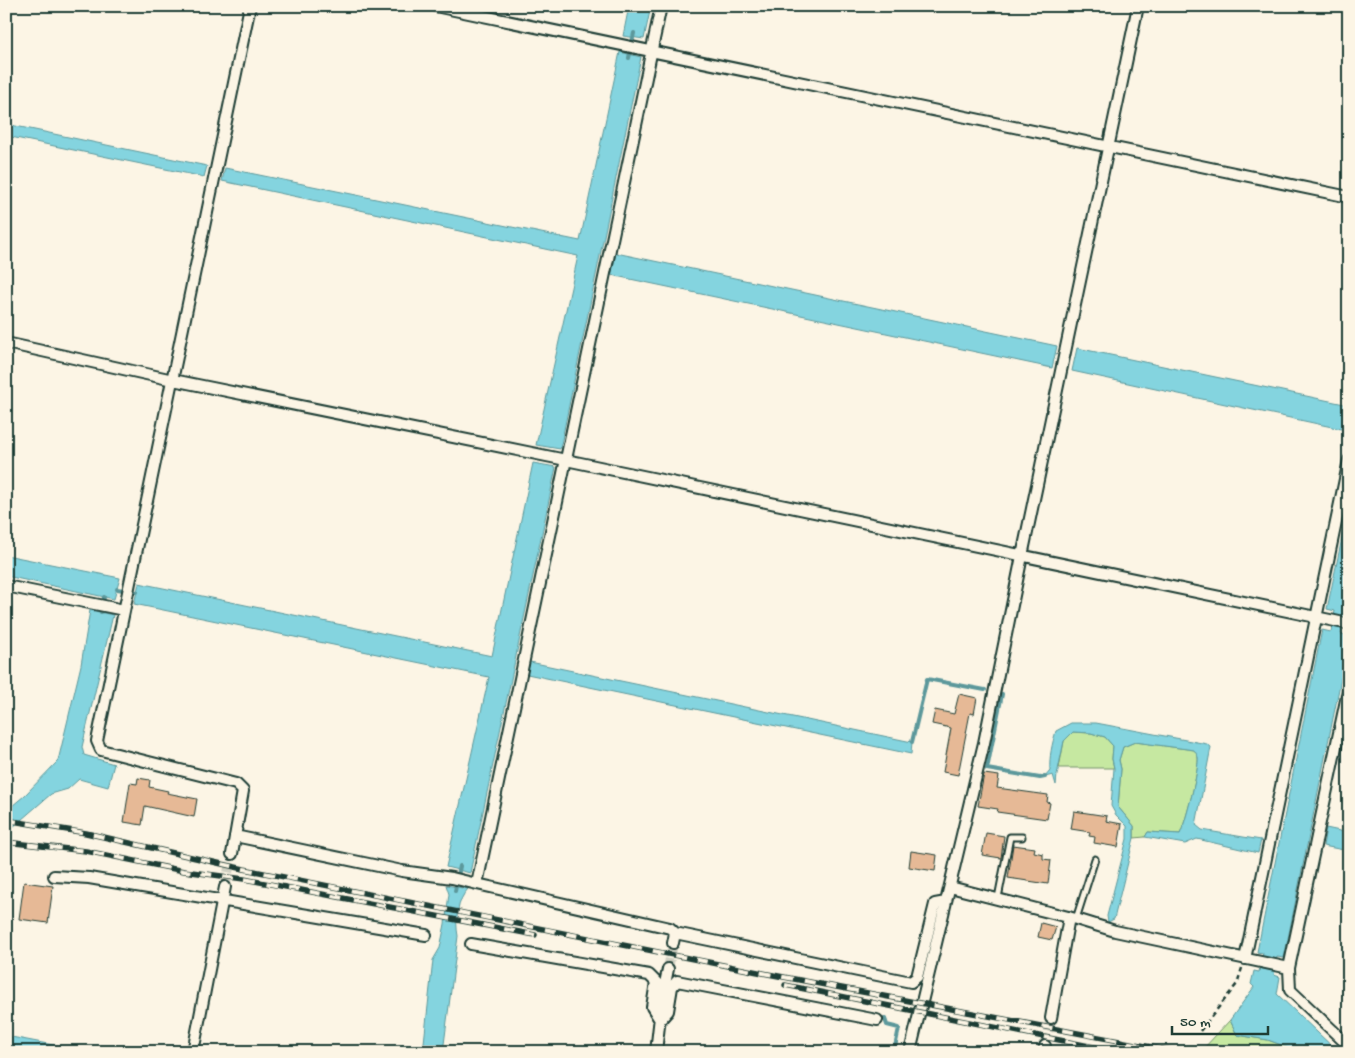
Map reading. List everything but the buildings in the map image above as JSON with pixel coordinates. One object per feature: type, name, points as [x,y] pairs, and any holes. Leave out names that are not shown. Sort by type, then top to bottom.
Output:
[{"type":"street","points":[[232,854],[242,791],[236,784],[101,750],[97,741],[250,6]]},
{"type":"street","points":[[435,6],[1349,197]]},
{"type":"street","points":[[477,884],[661,6]]},
{"type":"street","points":[[910,1052],[984,744],[1138,6]]},
{"type":"street","points":[[6,344],[1348,624]]},
{"type":"street","points":[[1250,960],[1316,617],[1349,460]]},
{"type":"street","points":[[6,586],[124,610]]},
{"type":"street","points":[[1349,686],[1284,967],[1290,990],[1349,1046]]},
{"type":"street","points":[[236,836],[402,871],[452,878],[670,928],[674,938],[911,982],[917,977],[935,904],[946,902]]},
{"type":"street","points":[[54,876],[89,878],[426,935]]},
{"type":"street","points":[[193,1052],[226,887]]},
{"type":"street","points":[[950,888],[998,898],[1115,931],[1284,967]]},
{"type":"street","points":[[1050,1018],[1072,918]]},
{"type":"street","points":[[471,944],[649,975],[656,982],[652,1008],[660,1020]]},
{"type":"street","points":[[656,1052],[668,970]]},
{"type":"street","points":[[660,1020],[668,1011],[672,987],[677,981],[877,1020]]},
{"type":"lane","points":[[998,898],[1010,837],[1022,837]]},
{"type":"lane","points":[[1072,918],[1095,859]]},
{"type":"path","points":[[1200,1031],[1237,984],[1250,960]]},
{"type":"green space","points":[[1073,732],[1091,733],[1105,737],[1113,746],[1112,759],[1114,768],[1059,768],[1064,741]]},
{"type":"green space","points":[[1135,742],[1195,750],[1198,763],[1195,783],[1180,834],[1148,832],[1145,837],[1134,838],[1134,826],[1118,807],[1121,769],[1119,760],[1123,747]]},
{"type":"green space","points":[[1230,1020],[1237,1035],[1268,1040],[1300,1052],[1203,1052],[1204,1048]]},
{"type":"water","points":[[629,6],[651,6],[644,39],[623,36]]},
{"type":"water","points":[[620,52],[641,57],[560,449],[536,445],[578,256],[222,181],[225,168],[580,241]]},
{"type":"water","points":[[6,124],[207,166],[204,177],[6,136]]},
{"type":"water","points":[[616,253],[1057,346],[1052,368],[611,275]]},
{"type":"water","points":[[1077,348],[1349,405],[1349,418],[1346,430],[1072,371]]},
{"type":"water","points":[[533,463],[556,467],[470,873],[446,867],[489,677],[134,604],[139,583],[492,656]]},
{"type":"water","points":[[1349,505],[1349,614],[1345,614],[1341,634],[1349,636],[1349,640],[1284,958],[1277,957],[1274,975],[1280,977],[1277,994],[1338,1052],[1300,1052],[1268,1040],[1237,1035],[1230,1020],[1254,987],[1251,984],[1254,971],[1259,972],[1263,953],[1257,952],[1322,630],[1331,632],[1335,611],[1327,609]]},
{"type":"water","points":[[6,555],[120,578],[114,599],[6,576]]},
{"type":"water","points":[[90,610],[113,615],[82,747],[84,755],[114,764],[108,787],[79,779],[68,789],[51,794],[6,833],[6,811],[24,796],[58,761],[81,665]]},
{"type":"water","points":[[530,662],[912,742],[911,754],[527,674]]},
{"type":"water","points":[[1071,723],[1096,723],[1207,744],[1211,747],[1196,825],[1202,830],[1261,840],[1258,853],[1197,839],[1185,844],[1145,837],[1148,832],[1180,834],[1192,796],[1198,757],[1194,750],[1135,742],[1123,747],[1119,760],[1121,769],[1118,807],[1134,826],[1134,838],[1114,919],[1108,922],[1107,916],[1127,839],[1127,826],[1116,815],[1111,806],[1114,768],[1112,759],[1113,746],[1105,737],[1091,733],[1073,732],[1064,741],[1056,785],[1053,775],[1045,777],[1050,771],[1053,741],[1056,731]]},
{"type":"water","points":[[1326,828],[1349,833],[1349,851],[1323,846]]},
{"type":"water","points":[[446,885],[468,889],[461,899],[458,911],[458,936],[443,1052],[423,1052],[433,960],[440,948],[445,924],[449,894]]},
{"type":"water","points":[[6,1036],[90,1052],[36,1052],[6,1046]]},
{"type":"waterway","points":[[629,58],[634,33]]},
{"type":"waterway","points":[[117,589],[137,592]]},
{"type":"waterway","points":[[101,612],[104,597]]},
{"type":"waterway","points":[[912,742],[927,679],[985,690]]},
{"type":"waterway","points":[[1002,694],[987,769],[1040,778],[1045,777]]},
{"type":"waterway","points":[[455,891],[460,866]]},
{"type":"waterway","points":[[885,1019],[887,1025],[899,1028],[894,1052]]},
{"type":"tunnel","points":[[225,887],[232,854]]},
{"type":"tunnel","points":[[668,969],[673,943]]},
{"type":"tunnel","points":[[1045,1046],[1051,1018]]},
{"type":"railway","points":[[6,820],[86,833],[244,869],[768,974],[1177,1052]]},
{"type":"railway","points":[[6,842],[86,851],[184,871],[244,879],[535,935]]},
{"type":"railway","points":[[785,985],[1119,1052]]}]
